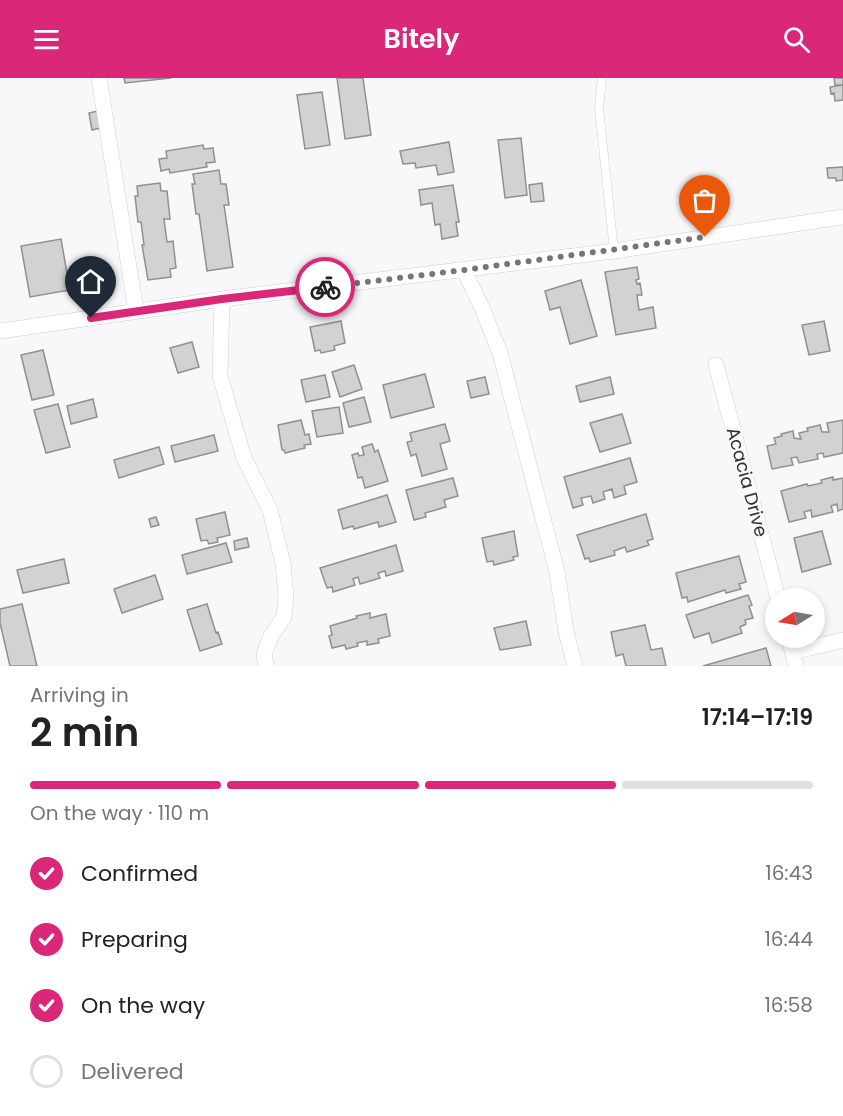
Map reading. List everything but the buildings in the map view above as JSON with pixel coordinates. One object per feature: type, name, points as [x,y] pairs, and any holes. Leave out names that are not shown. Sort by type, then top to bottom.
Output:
[{"type":"street","points":[[99,78],[136,311]]},
{"type":"street","points":[[0,331],[222,299],[614,251],[843,217]]},
{"type":"street","points":[[464,270],[500,353],[557,572],[566,631],[575,666]]},
{"type":"street","points":[[222,299],[220,376],[244,458],[270,510],[283,563],[286,598],[284,617],[271,636],[264,654],[266,666]]},
{"type":"street","name":"Acacia Drive","points":[[716,365],[775,588]]},
{"type":"street","points":[[793,652],[843,640]]},
{"type":"lane","points":[[602,78],[599,108],[614,251]]},
{"type":"way so far","points":[[325,287],[614,251],[705,237]]},
{"type":"route","points":[[91,318],[325,287]]}]
